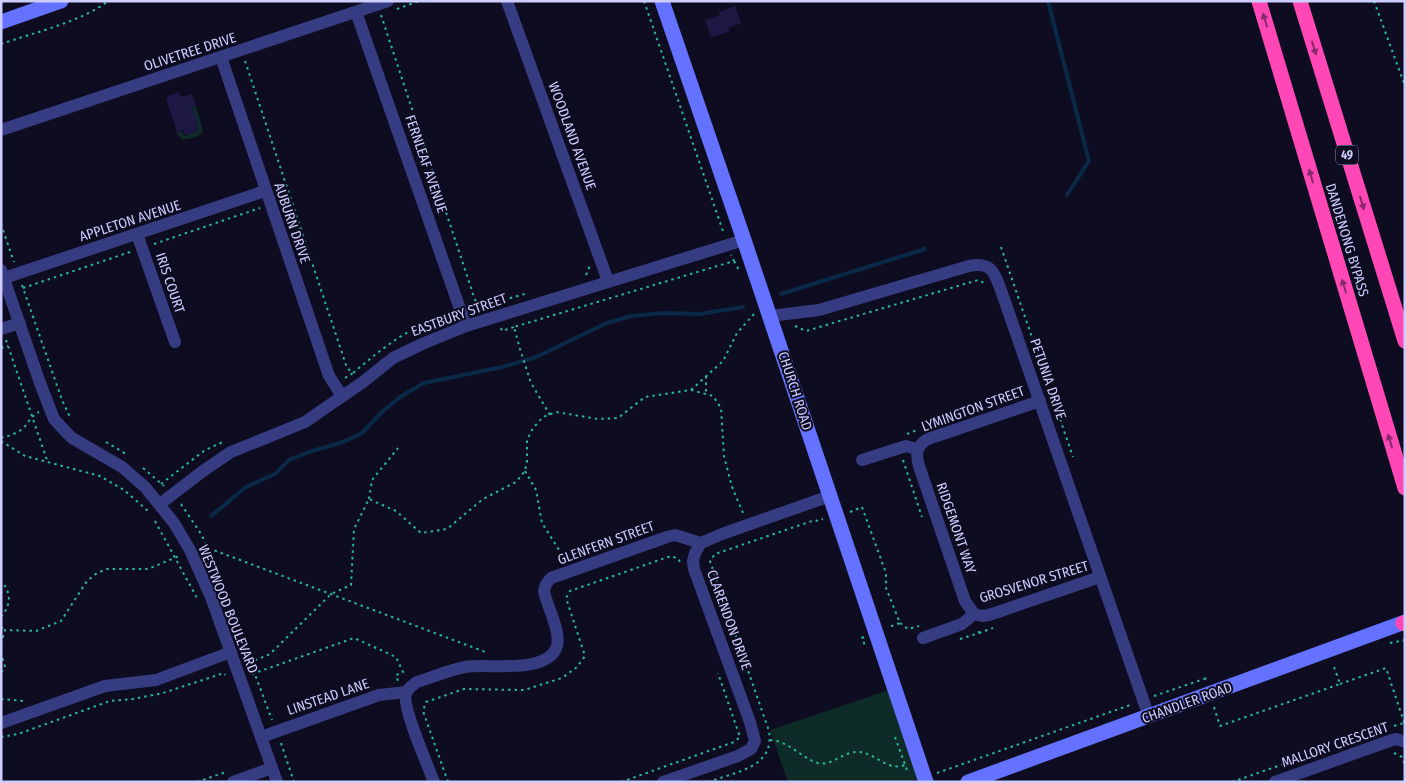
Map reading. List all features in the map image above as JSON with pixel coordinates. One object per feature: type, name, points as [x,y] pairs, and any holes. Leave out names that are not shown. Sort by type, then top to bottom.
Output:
[{"type":"highway","name":"DANDENONG BYPASS","points":[[1259,1],[1405,488]]},
{"type":"highway","name":"DANDENONG BYPASS","points":[[1300,1],[1405,341]]},
{"type":"main road","points":[[1,22],[61,1]]},
{"type":"main road","name":"CHURCH ROAD","points":[[662,1],[770,316],[925,780]]},
{"type":"main road","name":"CHANDLER ROAD","points":[[968,782],[1404,623]]},
{"type":"street","name":"OLIVETREE DRIVE","points":[[1,130],[388,1]]},
{"type":"street","name":"WOODLAND AVENUE","points":[[507,1],[608,281]]},
{"type":"street","name":"FERNLEAF AVENUE","points":[[356,12],[466,326]]},
{"type":"street","name":"AUBURN DRIVE","points":[[221,57],[329,376],[342,396]]},
{"type":"street","name":"APPLETON AVENUE","points":[[3,274],[137,234],[265,191]]},
{"type":"street","name":"IRIS COURT","points":[[137,234],[175,342]]},
{"type":"street","name":"EASTBURY STREET","points":[[160,504],[231,452],[305,422],[393,358],[422,344],[466,326],[744,240]]},
{"type":"street","name":"PETUNIA DRIVE","points":[[770,316],[819,310],[969,266],[984,264],[991,269],[997,280],[1040,401],[1149,717]]},
{"type":"street","name":"WESTWOOD BOULEVARD","points":[[3,274],[54,418],[72,438],[122,467],[145,488],[174,523],[190,550],[211,597],[277,782]]},
{"type":"street","points":[[2,329],[20,323]]},
{"type":"street","name":"LYMINGTON STREET","points":[[862,460],[906,446],[918,449],[920,444],[928,439],[1040,401]]},
{"type":"street","name":"RIDGEMONT WAY","points":[[918,449],[918,466],[965,601],[968,608],[974,614]]},
{"type":"street","points":[[701,543],[830,496]]},
{"type":"street","name":"GLENFERN STREET","points":[[407,692],[417,682],[464,667],[521,666],[550,657],[557,644],[558,635],[544,591],[546,584],[551,578],[667,536],[675,535],[701,543]]},
{"type":"street","name":"CLARENDON DRIVE","points":[[663,782],[738,756],[751,749],[755,741],[694,569],[695,553],[701,543]]},
{"type":"street","name":"GROSVENOR STREET","points":[[923,638],[962,624],[974,614],[989,615],[1100,577]]},
{"type":"street","points":[[1,723],[106,686],[156,680],[231,652]]},
{"type":"street","points":[[407,692],[406,706],[434,782]]},
{"type":"street","name":"LINSTEAD LANE","points":[[261,737],[379,695],[407,692]]},
{"type":"street","name":"MALLORY CRESCENT","points":[[1275,782],[1392,740],[1397,739],[1405,742]]},
{"type":"street","points":[[232,782],[272,768]]},
{"type":"path","points":[[1,44],[98,10],[108,1]]},
{"type":"path","points":[[550,414],[532,384],[514,327],[734,261],[644,1]]},
{"type":"path","points":[[1374,1],[1405,86]]},
{"type":"path","points":[[381,14],[475,300],[484,306],[530,292]]},
{"type":"path","points":[[245,60],[347,368],[353,373],[402,334],[434,320],[448,317],[452,309]]},
{"type":"path","points":[[1001,246],[1076,464]]},
{"type":"path","points":[[586,275],[589,268]]},
{"type":"path","points":[[691,390],[723,361],[737,333],[758,309],[806,331],[978,280],[986,284]]},
{"type":"path","points":[[2,329],[48,463]]},
{"type":"path","points":[[1,348],[8,346]]},
{"type":"path","points":[[706,376],[706,395]]},
{"type":"path","points":[[369,499],[396,511],[421,533],[447,529],[483,499],[516,482],[525,472],[527,440],[533,428],[543,417],[556,412],[598,419],[618,418],[645,397],[691,390],[713,396],[721,408],[724,456],[732,487],[748,525]]},
{"type":"path","points":[[1,440],[23,428],[32,416],[49,408]]},
{"type":"path","points":[[918,430],[894,438],[922,518]]},
{"type":"path","points":[[1,440],[25,456],[100,476],[124,490],[153,517],[199,601]]},
{"type":"path","points":[[240,678],[249,662],[270,654],[331,594],[351,585],[354,529],[369,499],[372,480],[398,448]]},
{"type":"path","points":[[525,472],[536,490],[542,523],[572,570]]},
{"type":"path","points":[[708,782],[756,764],[766,755],[770,740],[769,731],[710,561],[715,554],[814,520],[818,522],[836,516]]},
{"type":"path","points":[[1,627],[5,630],[36,631],[61,621],[87,581],[97,573],[106,570],[148,569],[176,559],[190,550],[208,548],[493,655]]},
{"type":"path","points":[[679,559],[682,569]]},
{"type":"path","points":[[1,617],[6,611],[10,595],[3,583]]},
{"type":"path","points":[[1,644],[5,630]]},
{"type":"path","points":[[240,678],[354,638],[396,657],[403,672],[396,675],[398,683],[407,692]]},
{"type":"path","points":[[1388,643],[1405,640]]},
{"type":"path","points":[[1,652],[5,667],[1,673]]},
{"type":"path","points":[[1335,661],[1332,664],[1340,684]]},
{"type":"path","points":[[1215,713],[1220,726],[1386,668],[1404,724],[1395,726]]},
{"type":"path","points":[[621,782],[734,742],[740,737],[717,672]]},
{"type":"path","points":[[1,737],[18,734],[110,701],[163,693],[224,673],[228,682]]},
{"type":"path","points":[[925,780],[1204,679]]},
{"type":"path","points":[[770,740],[783,742],[819,763],[829,762],[850,753],[862,752],[892,767],[896,768],[905,765]]},
{"type":"path","points":[[1232,782],[1331,748]]},
{"type":"path","points":[[1395,753],[1402,757],[1405,765]]},
{"type":"green space","points":[[196,106],[203,131],[196,137],[183,140],[176,133],[182,131],[184,136],[198,131],[192,107]]},
{"type":"green space","points":[[892,689],[921,777],[908,782],[788,782],[770,730]]},
{"type":"building","points":[[735,6],[741,23],[728,28],[730,31],[711,38],[705,20],[720,15],[719,12]]},
{"type":"building","points":[[179,92],[181,97],[192,94],[196,106],[192,107],[198,131],[185,135],[183,130],[177,132],[166,99],[168,96]]},
{"type":"waterway","points":[[1048,1],[1089,161],[1067,195]]},
{"type":"waterway","points":[[781,294],[925,249]]},
{"type":"waterway","points":[[211,516],[246,487],[275,474],[289,460],[343,442],[362,433],[400,397],[424,383],[502,367],[536,357],[607,323],[631,316],[665,313],[700,314],[743,307]]}]
